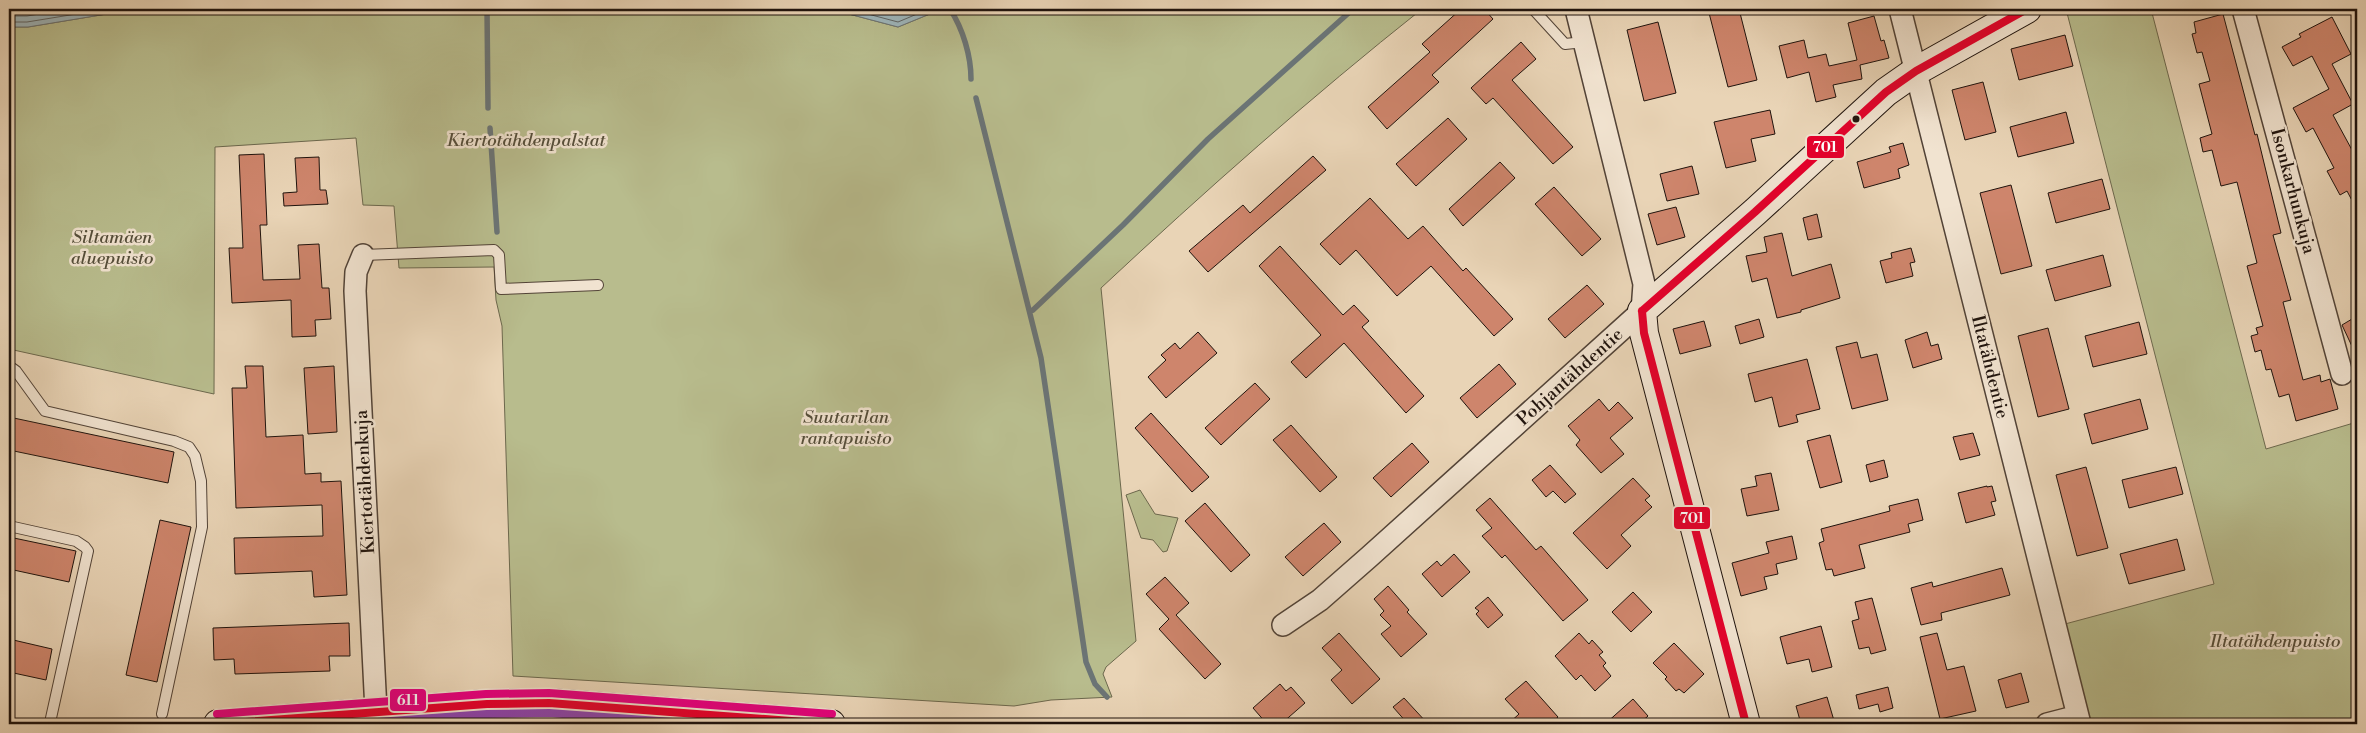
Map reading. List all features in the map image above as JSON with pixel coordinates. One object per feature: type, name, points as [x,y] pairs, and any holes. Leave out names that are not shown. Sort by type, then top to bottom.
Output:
[{"type":"street","points":[[1576,9],[1644,284],[1642,311],[1644,333],[1746,724]]},
{"type":"street","name":"Iltatähdentie","points":[[1900,9],[2079,720]]},
{"type":"street","name":"Pohjantähdentie","points":[[1283,625],[1320,600],[1362,563],[1755,212],[1886,92],[1916,72],[2028,9]]},
{"type":"street","name":"Isonkarhunkuja","points":[[2243,9],[2342,374]]},
{"type":"street","name":"Kiertotähdenkuja","points":[[363,255],[356,272],[355,291],[376,711]]},
{"type":"street","points":[[218,724],[487,704],[546,714],[831,724]]},
{"type":"street","points":[[2047,724],[2079,720]]},
{"type":"lane","points":[[1533,9],[1565,44],[1584,42]]},
{"type":"lane","points":[[363,255],[494,250],[499,255],[501,289],[598,285]]},
{"type":"lane","points":[[9,366],[16,371],[45,411],[174,441],[189,448],[196,456],[201,480],[202,527],[162,714]]},
{"type":"lane","points":[[9,526],[76,541],[88,551],[51,718]]},
{"type":"green space","name":"Suutarilan rantapuisto","points":[[137,9],[830,9],[898,27],[942,9],[1422,9],[1259,145],[1101,288],[1136,641],[1106,667],[1103,674],[1112,697],[1051,700],[1014,706],[513,676],[502,326],[496,300],[494,267],[399,268],[394,206],[363,205],[356,138],[215,147],[214,394],[9,349],[9,27],[28,27]]},
{"type":"green space","name":"Iltatähdenpuisto","points":[[2066,9],[2151,9],[2266,449],[2357,422],[2357,724],[2091,724],[2065,624],[2214,584]]},
{"type":"green space","points":[[1140,490],[1155,514],[1178,518],[1167,551],[1163,552],[1153,540],[1141,538],[1126,495]]},
{"type":"water","points":[[9,9],[137,9],[28,27],[9,27]]},
{"type":"water","points":[[830,9],[942,9],[898,27]]},
{"type":"building","points":[[1461,9],[1484,9],[1493,19],[1432,75],[1439,82],[1387,129],[1368,107],[1430,52],[1422,44]]},
{"type":"building","points":[[1708,9],[1739,9],[1757,80],[1728,87]]},
{"type":"building","points":[[2223,14],[2255,135],[2257,134],[2281,233],[2273,235],[2291,300],[2283,302],[2303,380],[2320,375],[2321,382],[2330,379],[2338,409],[2296,421],[2289,394],[2279,397],[2271,369],[2266,370],[2261,350],[2255,352],[2251,336],[2258,334],[2256,328],[2263,326],[2247,266],[2257,263],[2237,182],[2221,186],[2212,150],[2203,152],[2200,138],[2212,134],[2199,84],[2210,81],[2202,52],[2197,53],[2192,34],[2196,33],[2194,22]]},
{"type":"building","points":[[1874,16],[1881,41],[1884,40],[1889,58],[1860,65],[1862,79],[1833,85],[1836,97],[1816,102],[1809,72],[1787,78],[1779,46],[1804,40],[1808,58],[1826,54],[1829,66],[1857,60],[1848,23]]},
{"type":"building","points":[[2332,17],[2351,54],[2332,64],[2353,104],[2333,115],[2352,150],[2357,147],[2357,210],[2347,191],[2340,195],[2327,171],[2334,168],[2313,128],[2306,132],[2293,108],[2329,89],[2312,56],[2293,66],[2282,47],[2301,37],[2299,34]]},
{"type":"building","points":[[1658,22],[1676,93],[1644,101],[1627,30]]},
{"type":"building","points":[[2065,35],[2073,66],[2019,80],[2011,49]]},
{"type":"building","points":[[1521,42],[1536,59],[1512,80],[1573,147],[1553,164],[1493,98],[1486,104],[1471,88]]},
{"type":"building","points":[[1983,82],[1996,132],[1965,140],[1952,90]]},
{"type":"building","points":[[1770,110],[1775,134],[1751,139],[1756,161],[1726,168],[1714,122]]},
{"type":"building","points":[[2066,112],[2074,143],[2018,157],[2010,127]]},
{"type":"building","points":[[1448,118],[1467,139],[1416,186],[1396,164]]},
{"type":"building","points":[[1903,143],[1909,165],[1898,169],[1900,178],[1864,188],[1857,162],[1891,152],[1889,147]]},
{"type":"building","points":[[264,154],[267,225],[260,225],[263,280],[300,279],[298,245],[319,244],[322,288],[329,288],[331,319],[315,320],[316,336],[292,337],[291,300],[232,303],[229,248],[243,248],[239,155]]},
{"type":"building","points":[[1313,156],[1326,170],[1208,272],[1189,251],[1243,205],[1250,213]]},
{"type":"building","points":[[319,157],[320,190],[326,190],[328,204],[284,206],[283,193],[297,192],[295,158]]},
{"type":"building","points":[[1500,162],[1515,178],[1463,226],[1449,209]]},
{"type":"building","points":[[1692,166],[1699,194],[1667,201],[1660,174]]},
{"type":"building","points":[[2102,179],[2110,209],[2056,223],[2048,193]]},
{"type":"building","points":[[2011,185],[2032,266],[2001,274],[1980,193]]},
{"type":"building","points":[[1554,187],[1601,239],[1582,256],[1535,204]]},
{"type":"building","points":[[1370,198],[1408,239],[1423,226],[1463,271],[1466,268],[1513,319],[1494,336],[1431,266],[1397,296],[1356,250],[1340,265],[1320,244]]},
{"type":"building","points":[[1676,207],[1685,237],[1657,245],[1648,214]]},
{"type":"building","points":[[1817,214],[1822,237],[1808,240],[1803,218]]},
{"type":"building","points":[[1782,233],[1792,276],[1831,264],[1840,298],[1801,310],[1801,312],[1777,318],[1767,278],[1752,282],[1746,256],[1767,252],[1764,237]]},
{"type":"building","points":[[1280,246],[1343,315],[1354,305],[1369,321],[1362,327],[1424,396],[1406,413],[1344,343],[1306,378],[1291,362],[1321,335],[1259,266]]},
{"type":"building","points":[[1911,248],[1915,262],[1910,263],[1913,276],[1886,283],[1880,261],[1892,258],[1891,253]]},
{"type":"building","points":[[2103,255],[2111,286],[2055,301],[2046,270]]},
{"type":"building","points":[[1587,285],[1604,304],[1565,338],[1548,319]]},
{"type":"building","points":[[2357,316],[2357,357],[2342,325]]},
{"type":"building","points":[[1759,319],[1764,337],[1740,344],[1735,326]]},
{"type":"building","points":[[1704,321],[1711,346],[1680,354],[1673,329]]},
{"type":"building","points":[[2139,322],[2147,354],[2093,367],[2085,336]]},
{"type":"building","points":[[2048,328],[2069,409],[2038,417],[2018,336]]},
{"type":"building","points":[[1198,332],[1217,353],[1166,398],[1148,377],[1166,360],[1161,355],[1175,343],[1180,349]]},
{"type":"building","points":[[1927,332],[1931,346],[1938,344],[1942,359],[1913,368],[1905,340]]},
{"type":"building","points":[[1857,342],[1861,358],[1877,354],[1888,400],[1852,409],[1836,347]]},
{"type":"building","points":[[1807,359],[1820,409],[1796,415],[1798,422],[1779,427],[1772,397],[1755,402],[1748,374]]},
{"type":"building","points":[[1499,364],[1516,384],[1477,418],[1460,398]]},
{"type":"building","points":[[245,366],[263,366],[266,437],[303,435],[305,474],[321,473],[321,482],[341,481],[347,595],[314,597],[312,571],[235,574],[234,538],[323,536],[322,505],[236,508],[232,388],[247,388]]},
{"type":"building","points":[[334,366],[337,432],[308,434],[304,368]]},
{"type":"building","points":[[1255,383],[1270,399],[1221,445],[1205,428]]},
{"type":"building","points":[[1599,399],[1609,411],[1618,402],[1633,418],[1610,438],[1624,454],[1601,473],[1576,445],[1580,440],[1568,426]]},
{"type":"building","points":[[2140,399],[2148,429],[2092,444],[2084,414]]},
{"type":"building","points":[[1151,413],[1209,477],[1192,492],[1135,428]]},
{"type":"building","points":[[9,417],[174,452],[168,483],[9,450]]},
{"type":"building","points":[[1291,425],[1337,477],[1320,492],[1273,440]]},
{"type":"building","points":[[1973,433],[1980,455],[1960,460],[1953,437]]},
{"type":"building","points":[[1830,435],[1842,482],[1820,488],[1807,441]]},
{"type":"building","points":[[1412,443],[1429,462],[1391,497],[1373,478]]},
{"type":"building","points":[[1884,460],[1888,477],[1870,482],[1866,465]]},
{"type":"building","points":[[1550,465],[1576,494],[1565,503],[1553,491],[1546,497],[1532,480]]},
{"type":"building","points":[[2086,467],[2108,548],[2077,556],[2056,475]]},
{"type":"building","points":[[2176,467],[2183,494],[2129,508],[2122,480]]},
{"type":"building","points":[[1771,473],[1779,510],[1747,516],[1741,489],[1757,486],[1755,476]]},
{"type":"building","points":[[1633,478],[1650,496],[1645,500],[1652,507],[1621,535],[1631,546],[1607,569],[1573,533]]},
{"type":"building","points":[[1992,486],[1996,501],[1991,502],[1995,515],[1966,523],[1958,493]]},
{"type":"building","points":[[1490,498],[1536,550],[1541,546],[1588,600],[1563,621],[1505,555],[1502,558],[1482,536],[1492,528],[1476,510]]},
{"type":"building","points":[[1918,499],[1923,520],[1908,524],[1910,532],[1859,545],[1865,568],[1834,576],[1832,569],[1826,570],[1819,543],[1824,541],[1821,529],[1890,511],[1889,506]]},
{"type":"building","points":[[1205,503],[1250,555],[1231,572],[1185,521]]},
{"type":"building","points":[[160,520],[191,527],[157,682],[126,675]]},
{"type":"building","points":[[1324,523],[1341,542],[1303,576],[1285,557]]},
{"type":"building","points":[[1792,536],[1797,559],[1776,564],[1778,574],[1764,577],[1767,589],[1741,596],[1732,563],[1769,553],[1766,542]]},
{"type":"building","points":[[9,537],[76,551],[69,582],[9,569]]},
{"type":"building","points":[[2177,539],[2185,570],[2129,584],[2120,554]]},
{"type":"building","points":[[1454,554],[1470,572],[1442,597],[1422,574],[1437,561],[1441,566]]},
{"type":"building","points":[[2002,568],[2010,595],[1941,613],[1942,620],[1921,625],[1911,588],[1932,582],[1933,587]]},
{"type":"building","points":[[1165,577],[1189,603],[1176,615],[1221,664],[1205,679],[1159,629],[1169,619],[1146,594]]},
{"type":"building","points":[[1388,586],[1409,610],[1407,612],[1427,634],[1401,657],[1381,634],[1391,626],[1380,615],[1384,611],[1374,599]]},
{"type":"building","points":[[1633,592],[1652,612],[1631,632],[1612,612]]},
{"type":"building","points":[[1488,597],[1503,615],[1488,628],[1476,614],[1479,611],[1475,608]]},
{"type":"building","points":[[1872,598],[1886,650],[1871,654],[1869,647],[1859,649],[1852,621],[1859,619],[1855,602]]},
{"type":"building","points":[[349,623],[350,656],[329,656],[330,671],[235,674],[234,659],[214,660],[213,628]]},
{"type":"building","points":[[1821,626],[1832,667],[1812,672],[1809,659],[1787,664],[1780,637]]},
{"type":"building","points":[[1339,633],[1380,679],[1352,704],[1331,680],[1342,670],[1322,648]]},
{"type":"building","points":[[1579,633],[1589,644],[1592,640],[1603,652],[1599,655],[1606,663],[1603,666],[1611,676],[1595,691],[1581,675],[1576,680],[1555,656]]},
{"type":"building","points":[[1937,633],[1947,670],[1964,666],[1976,711],[1940,719],[1920,637]]},
{"type":"building","points":[[9,639],[52,649],[46,680],[9,672]]},
{"type":"building","points":[[1674,643],[1704,674],[1684,693],[1679,689],[1676,691],[1665,679],[1667,677],[1653,663]]},
{"type":"building","points":[[2021,673],[2029,702],[2006,708],[1998,680]]},
{"type":"building","points":[[1526,681],[1558,717],[1550,724],[1508,724],[1519,714],[1505,699]]},
{"type":"building","points":[[1280,684],[1286,691],[1291,687],[1305,703],[1281,724],[1267,724],[1253,708]]},
{"type":"building","points":[[1888,687],[1893,708],[1880,712],[1878,704],[1859,709],[1856,695]]},
{"type":"building","points":[[1827,697],[1835,724],[1801,724],[1796,706]]},
{"type":"building","points":[[1404,698],[1428,724],[1408,724],[1393,707]]},
{"type":"building","points":[[1633,699],[1648,716],[1639,724],[1605,724]]},
{"type":"waterway","points":[[487,9],[488,108]]},
{"type":"waterway","points":[[950,9],[959,25],[965,43],[970,61],[971,79]]},
{"type":"waterway","points":[[1033,310],[1123,225],[1208,139],[1353,9]]},
{"type":"waterway","points":[[976,98],[1041,358],[1086,662],[1095,684],[1107,697]]},
{"type":"waterway","points":[[490,128],[497,232]]},
{"type":"transit line","name":"701","points":[[1642,311],[1755,212],[1886,92],[1916,71],[2027,9]]},
{"type":"transit line","name":"701","points":[[1642,311],[1644,333],[1746,724]]},
{"type":"transit line","name":"611","points":[[217,714],[486,694],[549,693],[832,714]]},
{"type":"transit line","name":"701","points":[[218,724],[487,704],[549,703],[831,724]]},
{"type":"transit line","points":[[350,724],[487,714],[549,713],[700,724]]},
{"type":"park label","name":"Kiertotähdenpalstat","points":[[526,140]]},
{"type":"park label","name":"Siltamäen aluepuisto","points":[[112,247]]}]
